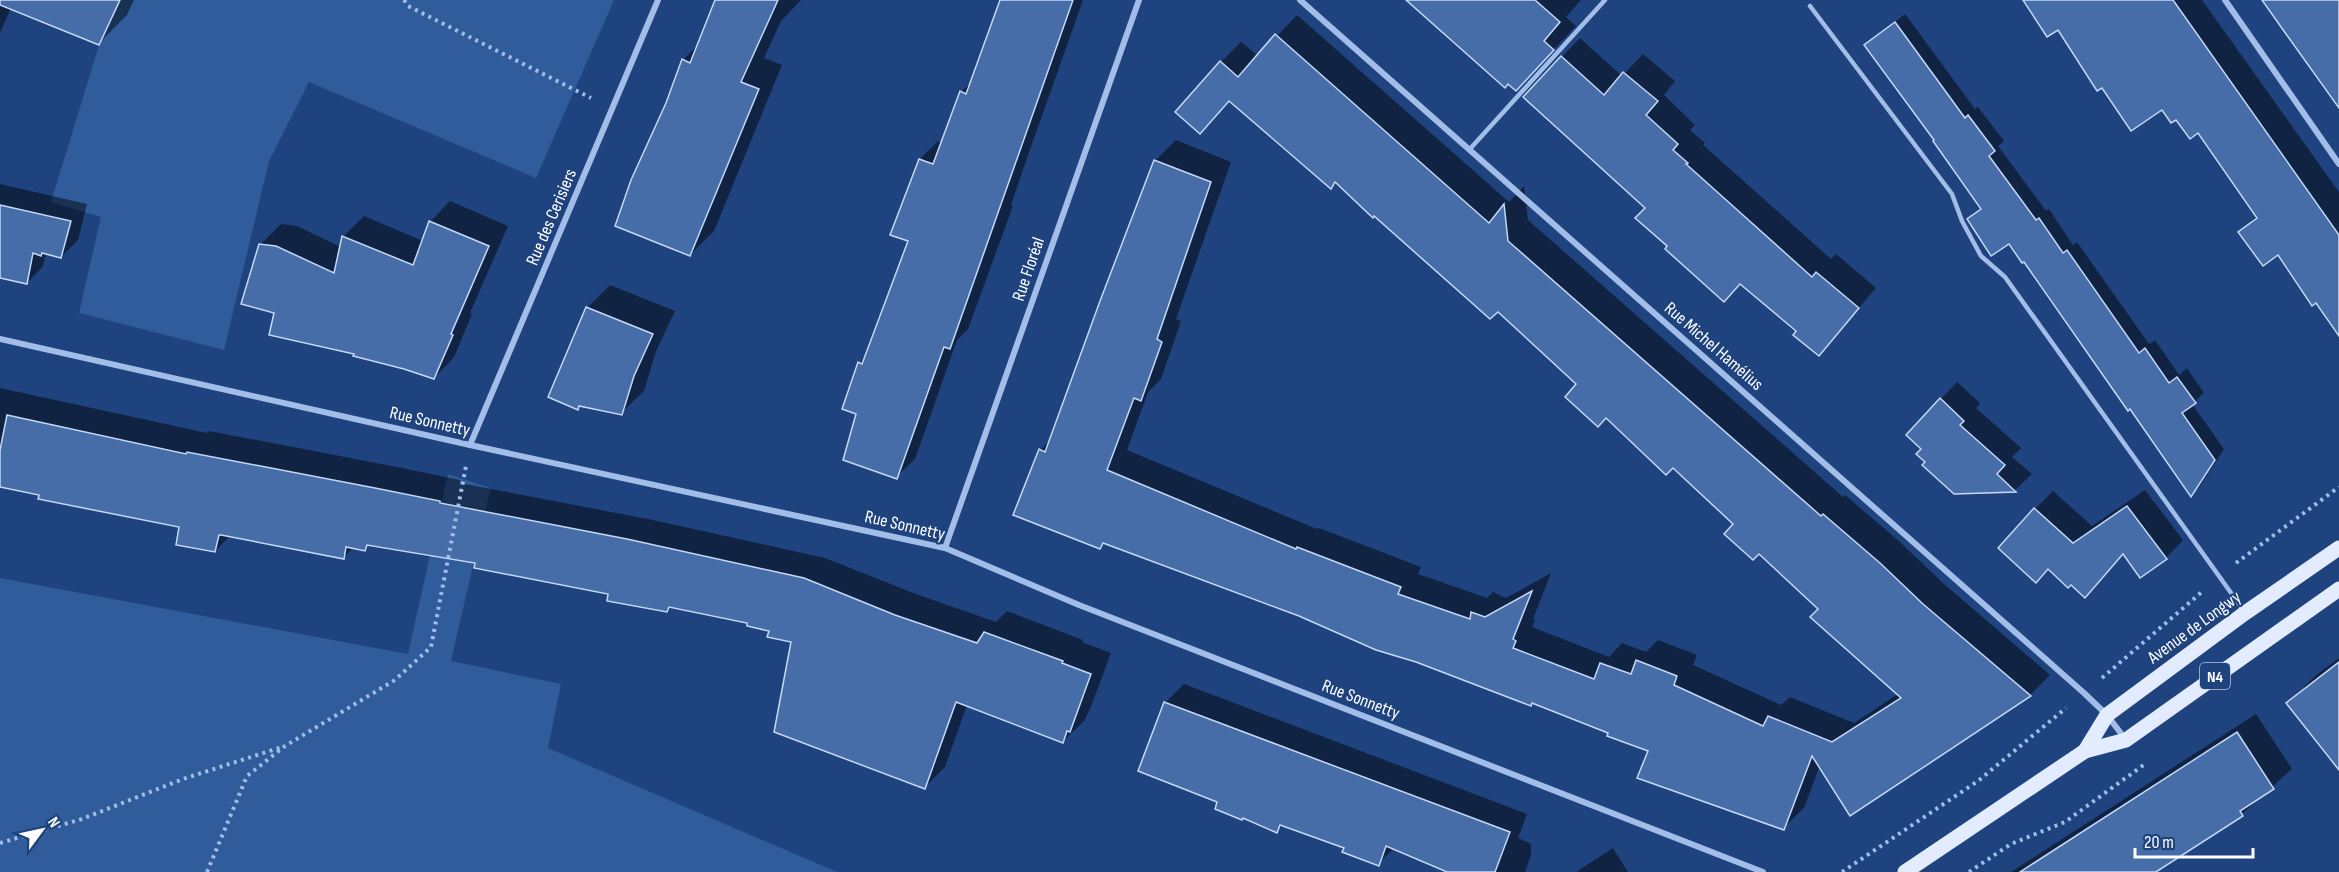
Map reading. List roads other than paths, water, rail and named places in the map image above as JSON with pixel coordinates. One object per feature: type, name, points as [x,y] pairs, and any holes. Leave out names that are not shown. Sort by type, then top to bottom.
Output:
[{"type":"main road","name":"Avenue de Longwy","points":[[2085,751],[2107,715],[2245,613],[2339,548]]},
{"type":"main road","name":"Avenue de Longwy","points":[[1905,872],[2085,751],[2126,740],[2339,589]]},
{"type":"street","name":"Rue des Cerisiers","points":[[470,445],[658,0]]},
{"type":"street","name":"Rue Floréal","points":[[945,548],[1139,0]]},
{"type":"street","name":"Rue Michel Hamélius","points":[[1300,0],[2084,693],[2107,715],[2126,740]]},
{"type":"street","points":[[2225,0],[2339,164]]},
{"type":"street","name":"Rue Sonnetty","points":[[0,339],[470,445],[945,548],[1079,605],[1763,872]]},
{"type":"lane","points":[[1469,150],[1605,0]]},
{"type":"lane","points":[[1810,6],[1952,194],[1962,221],[1981,256],[2005,277],[2245,613]]}]
